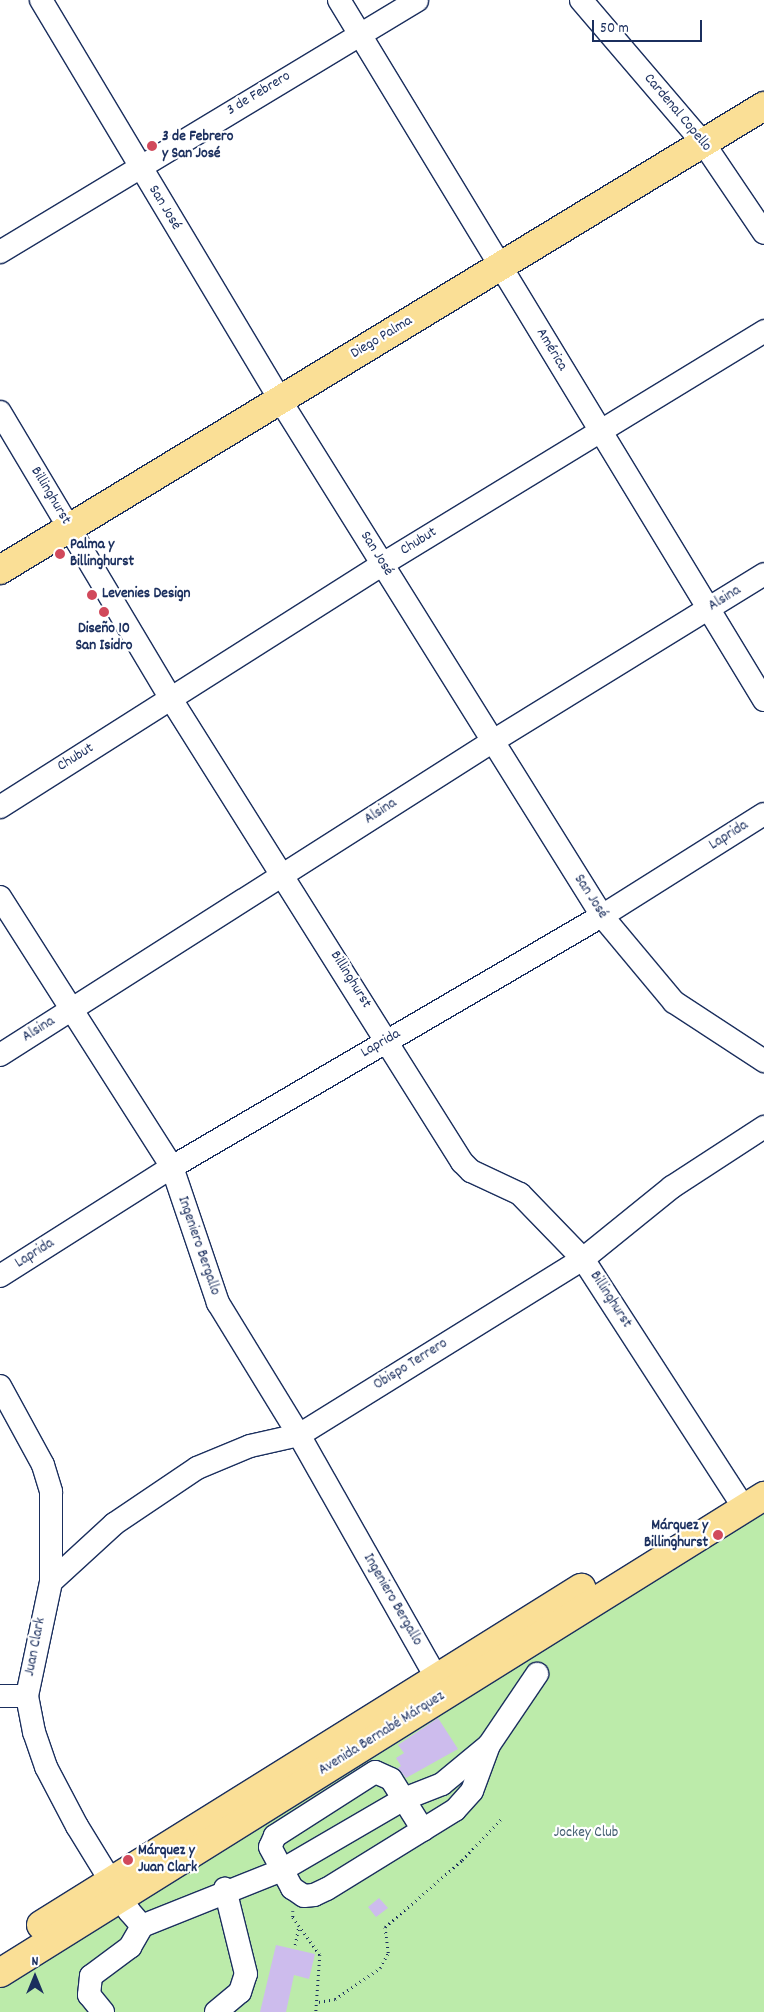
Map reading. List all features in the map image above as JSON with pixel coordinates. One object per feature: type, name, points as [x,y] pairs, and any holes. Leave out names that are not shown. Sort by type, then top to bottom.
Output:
[{"type":"main road","name":"Diego Palma","points":[[0,570],[764,106]]},
{"type":"main road","name":"Avenida Bernabé Márquez","points":[[0,1950],[116,1889],[748,1500],[764,1476]]},
{"type":"main road","name":"Avenida Bernabé Márquez","points":[[0,1973],[116,1889],[436,1676],[748,1500]]},
{"type":"street","name":"San José","points":[[41,0],[280,400],[602,916],[674,1002],[764,1061]]},
{"type":"street","name":"América","points":[[338,0],[764,700]]},
{"type":"street","name":"3 de Febrero","points":[[0,252],[417,0]]},
{"type":"street","name":"Cardenal Copello","points":[[581,0],[704,144],[764,233]]},
{"type":"street","name":"Chubut","points":[[0,807],[382,564],[764,331]]},
{"type":"street","name":"Billinghurst","points":[[0,412],[170,699],[283,875],[462,1162],[471,1171],[520,1194],[583,1258],[748,1500]]},
{"type":"street","name":"Alsina","points":[[0,1055],[493,741],[764,574]]},
{"type":"street","name":"Laprida","points":[[0,1276],[172,1167],[602,916],[764,814]]},
{"type":"street","name":"Ingeniero Bergallo","points":[[0,897],[74,1008],[172,1167],[218,1303],[299,1435],[436,1676]]},
{"type":"street","name":"Obispo Terrero","points":[[51,1582],[114,1524],[196,1468],[250,1446],[299,1435],[583,1258],[672,1187],[764,1128]]},
{"type":"street","name":"Juan Clark","points":[[0,1386],[43,1465],[51,1492],[51,1582],[27,1696],[46,1767],[116,1889],[142,1926]]},
{"type":"street","points":[[423,1830],[386,1774],[370,1774],[275,1836],[270,1847],[297,1893],[314,1895],[423,1830],[464,1802],[489,1745],[537,1674]]},
{"type":"street","points":[[0,1696],[27,1696]]},
{"type":"street","points":[[103,2012],[89,1995],[91,1976],[130,1947],[142,1926],[225,1890],[282,1870],[404,1799],[442,1784],[489,1745]]},
{"type":"street","points":[[216,2012],[237,1996],[246,1974],[225,1890]]},
{"type":"path","points":[[319,2002],[335,1999],[380,1968],[388,1953],[385,1928],[462,1860],[502,1818]]},
{"type":"path","points":[[297,1893],[293,1914],[320,1955],[315,1991],[319,2002],[316,2012]]},
{"type":"path","points":[[295,1944],[299,1925]]},
{"type":"green space","name":"Jockey Club","points":[[764,1512],[764,2012],[0,2012],[0,1977],[162,1887]]},
{"type":"building","points":[[438,1718],[458,1749],[406,1778],[398,1768],[401,1766],[396,1758],[404,1753],[398,1745]]},
{"type":"building","points":[[379,1898],[388,1908],[376,1917],[368,1907]]},
{"type":"building","points":[[276,1945],[315,1954],[309,1979],[294,1975],[286,2012],[260,2012]]},
{"type":"place","name":"3 de Febrero y San José","points":[[152,146]]},
{"type":"place","name":"Palma y Billinghurst","points":[[60,554]]},
{"type":"place","name":"Levenies Design","points":[[92,595]]},
{"type":"place","name":"Diseño 10 San Isidro","points":[[104,612]]},
{"type":"place","name":"Márquez y Billinghurst","points":[[718,1535]]},
{"type":"place","name":"Márquez y Juan Clark","points":[[128,1860]]}]
